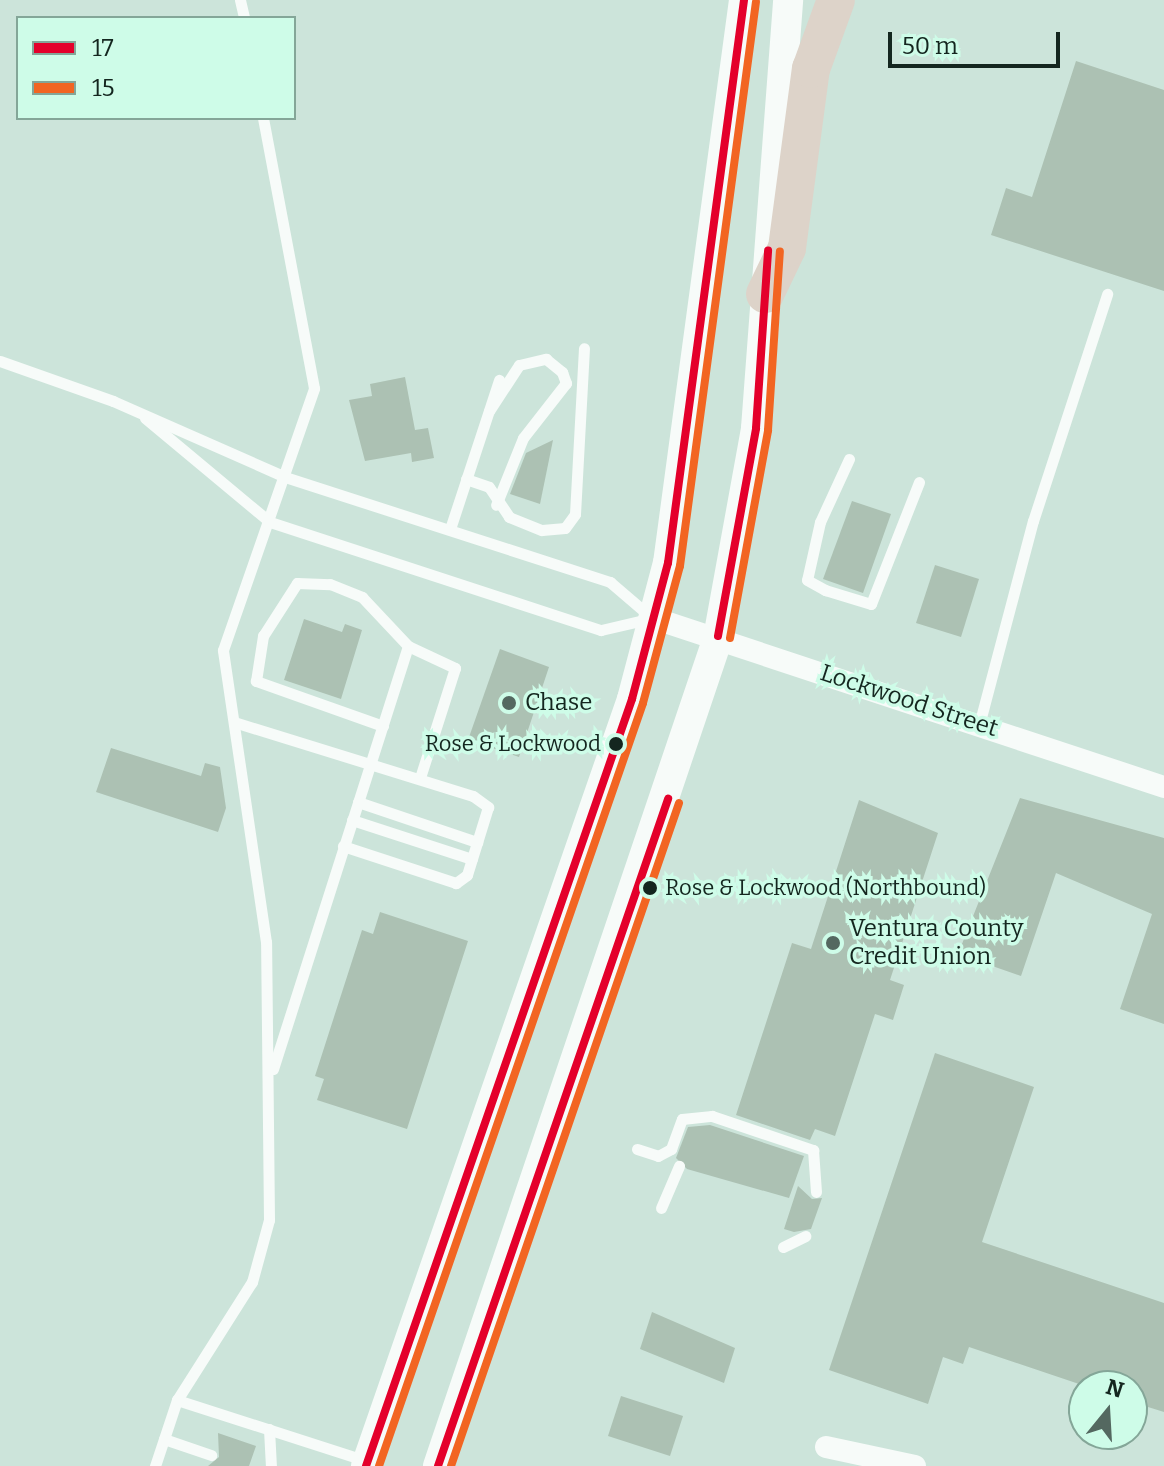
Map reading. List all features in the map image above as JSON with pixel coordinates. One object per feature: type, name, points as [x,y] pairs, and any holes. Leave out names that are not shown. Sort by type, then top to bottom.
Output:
[{"type":"highway","points":[[765,294],[787,248],[811,69],[836,0]]},
{"type":"main road","points":[[366,1464],[632,699],[668,563],[744,0]]},
{"type":"main road","points":[[438,1466],[718,638],[756,428],[788,0]]},
{"type":"street","name":"Lockwood Street","points":[[653,618],[1164,787]]},
{"type":"street","points":[[826,1447],[915,1466]]},
{"type":"lane","points":[[155,1466],[177,1400],[252,1282],[265,1248],[269,1080],[266,942],[223,650],[270,522],[314,388],[263,120]]},
{"type":"lane","points":[[979,725],[1033,521],[1107,294]]},
{"type":"lane","points":[[466,479],[489,487],[496,505],[542,530],[565,528],[575,514],[584,348]]},
{"type":"lane","points":[[489,411],[519,365],[546,359],[562,372],[566,383],[523,438],[496,505]]},
{"type":"lane","points":[[0,361],[141,414],[285,477],[610,582],[653,618]]},
{"type":"lane","points":[[450,529],[499,380]]},
{"type":"lane","points":[[141,414],[270,522],[601,630],[653,618]]},
{"type":"lane","points":[[849,459],[820,522],[807,580],[825,590],[871,604],[919,482]]},
{"type":"lane","points":[[383,726],[256,681],[255,661],[278,603],[297,583],[330,584],[362,597],[408,646],[455,668],[420,778]]},
{"type":"lane","points":[[269,1080],[408,646]]},
{"type":"lane","points":[[234,722],[420,778],[488,807],[472,859],[456,883],[343,846]]},
{"type":"lane","points":[[358,802],[477,842]]},
{"type":"lane","points":[[352,820],[472,859]]},
{"type":"lane","points":[[637,1149],[658,1156],[671,1149],[682,1119],[694,1118],[813,1150],[816,1192]]},
{"type":"lane","points":[[661,1208],[679,1166]]},
{"type":"lane","points":[[177,1400],[366,1464]]},
{"type":"lane","points":[[269,1429],[271,1466]]},
{"type":"lane","points":[[164,1439],[211,1455]]},
{"type":"building","points":[[1076,61],[1164,90],[1164,291],[991,235],[1006,188],[1032,197]]},
{"type":"building","points":[[405,377],[415,430],[428,428],[434,458],[412,462],[411,453],[365,461],[349,400],[372,396],[370,384]]},
{"type":"building","points":[[553,440],[540,504],[510,494],[526,453]]},
{"type":"building","points":[[852,501],[891,514],[863,593],[823,579]]},
{"type":"building","points":[[935,565],[979,579],[961,637],[916,623]]},
{"type":"building","points":[[304,619],[342,632],[345,624],[362,630],[341,699],[284,680]]},
{"type":"building","name":"Chase","points":[[500,649],[549,667],[519,757],[468,740]]},
{"type":"building","points":[[111,748],[201,776],[205,763],[220,767],[226,808],[218,832],[96,792]]},
{"type":"building","points":[[1020,798],[1164,838],[1164,1024],[1120,1009],[1152,914],[1056,873],[1021,976],[958,954]]},
{"type":"building","points":[[859,800],[938,833],[890,980],[904,985],[893,1020],[875,1014],[835,1136],[815,1129],[810,1140],[736,1115],[792,943],[811,949]]},
{"type":"building","points":[[380,912],[468,941],[407,1129],[317,1100],[324,1079],[315,1076],[362,930],[373,934]]},
{"type":"building","points":[[935,1053],[1034,1087],[982,1242],[1164,1303],[1164,1412],[1148,1407],[1148,1370],[1068,1370],[1068,1380],[969,1347],[963,1364],[943,1357],[928,1404],[829,1370]]},
{"type":"building","points":[[710,1125],[804,1156],[789,1198],[687,1169],[676,1158],[688,1127]]},
{"type":"building","points":[[798,1186],[812,1199],[822,1198],[811,1229],[794,1232],[784,1229]]},
{"type":"building","points":[[652,1312],[735,1348],[724,1383],[640,1349]]},
{"type":"building","points":[[621,1396],[683,1416],[670,1456],[608,1436]]},
{"type":"building","points":[[218,1433],[256,1446],[249,1466],[208,1466],[219,1457]]},
{"type":"transit line","name":"17","points":[[366,1466],[632,699],[668,563],[744,0]]},
{"type":"transit line","name":"15","points":[[379,1466],[643,703],[680,566],[756,2]]},
{"type":"transit line","name":"17","points":[[718,636],[756,428],[768,250]]},
{"type":"transit line","name":"15","points":[[730,638],[768,430],[780,251]]},
{"type":"transit line","name":"17","points":[[438,1466],[668,799]]},
{"type":"transit line","name":"15","points":[[451,1466],[679,803]]},
{"type":"place","name":"Chase","points":[[509,703]]},
{"type":"place","name":"Rose & Lockwood","points":[[616,744]]},
{"type":"place","name":"Rose & Lockwood (Northbound)","points":[[650,888]]},
{"type":"place","name":"Ventura County Credit Union","points":[[833,943]]}]
